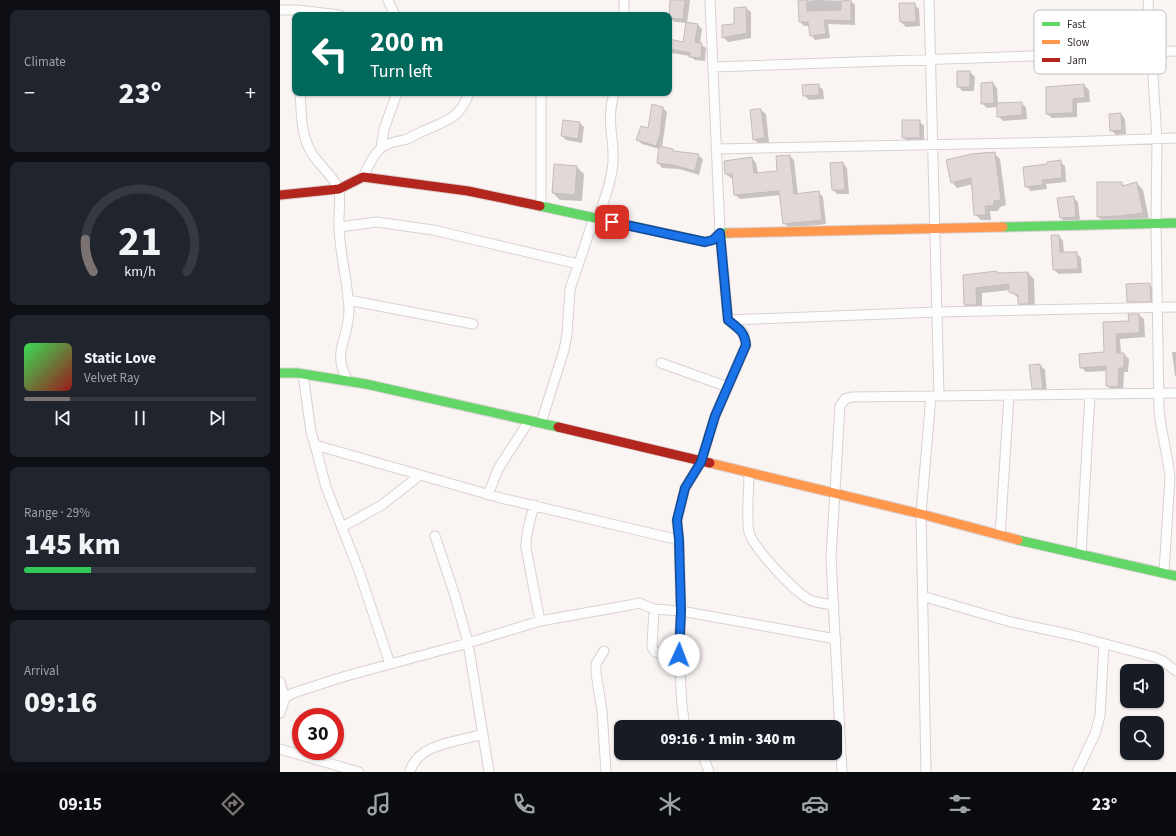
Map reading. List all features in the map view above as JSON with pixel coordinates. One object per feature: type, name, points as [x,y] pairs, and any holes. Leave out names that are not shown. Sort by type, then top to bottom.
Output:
[{"type":"street","points":[[388,0],[394,12]]},
{"type":"street","points":[[624,0],[624,12]]},
{"type":"street","points":[[684,720],[679,655],[681,611],[677,520],[685,488],[701,462],[715,416],[746,345],[743,332],[728,320],[720,233],[710,0]]},
{"type":"street","points":[[926,772],[921,514],[935,396],[937,312],[929,0]]},
{"type":"street","points":[[1148,0],[1149,10]]},
{"type":"street","points":[[280,10],[295,12]]},
{"type":"street","points":[[1166,51],[1176,51]]},
{"type":"street","points":[[713,67],[1034,56]]},
{"type":"street","points":[[1153,74],[1157,139],[1156,224],[1160,429],[1170,478],[1164,572]]},
{"type":"street","points":[[300,96],[303,133],[312,153],[339,189],[339,227],[348,300],[348,327],[340,353],[340,361],[342,372],[349,382]]},
{"type":"street","points":[[381,148],[384,129],[395,96]]},
{"type":"street","points":[[363,177],[372,159],[381,148],[392,142],[407,139],[446,123],[461,109],[468,96]]},
{"type":"street","points":[[541,96],[541,206]]},
{"type":"street","points":[[541,423],[564,350],[567,334],[570,289],[612,175],[613,160],[609,116],[613,96]]},
{"type":"street","points":[[716,149],[1176,138]]},
{"type":"street","points":[[280,195],[339,189],[363,177],[468,191],[705,242],[713,240],[720,233],[1176,223]]},
{"type":"street","points":[[339,227],[377,222],[433,230],[578,264]]},
{"type":"street","points":[[348,300],[473,324]]},
{"type":"street","points":[[728,320],[937,312],[1158,306],[1176,307]]},
{"type":"street","points":[[661,363],[728,387]]},
{"type":"street","points":[[280,373],[303,374],[366,384],[541,423],[836,493],[921,514],[1000,536],[1164,572],[1176,576]]},
{"type":"street","points":[[303,374],[311,432],[326,487],[359,571],[390,664]]},
{"type":"street","points":[[842,772],[832,558],[840,406],[842,402],[851,397],[1176,393]]},
{"type":"street","points":[[1081,554],[1090,394]]},
{"type":"street","points":[[1000,536],[1009,395]]},
{"type":"street","points":[[488,495],[498,469],[530,421]]},
{"type":"street","points":[[315,446],[488,495],[679,540]]},
{"type":"street","points":[[750,473],[749,530],[757,548],[791,584],[811,600],[834,605]]},
{"type":"street","points":[[342,527],[382,505],[420,475]]},
{"type":"street","points":[[534,505],[526,538],[526,548],[540,621]]},
{"type":"street","points":[[435,536],[455,596],[468,643],[489,772]]},
{"type":"street","points":[[922,596],[1011,622],[1154,657],[1163,661],[1176,671]]},
{"type":"street","points":[[285,698],[293,693],[346,676],[468,643],[540,621],[639,604],[654,609],[681,611],[836,639]]},
{"type":"street","points":[[654,609],[652,647],[654,652],[668,656],[679,655]]},
{"type":"street","points":[[1077,772],[1095,734],[1100,716],[1104,644]]},
{"type":"street","points":[[604,651],[596,664],[596,668],[605,743],[606,772]]},
{"type":"street","points":[[280,682],[285,698],[280,713]]},
{"type":"street","points":[[410,772],[417,757],[432,748],[483,734]]},
{"type":"street","points":[[280,749],[359,772]]},
{"type":"street","points":[[705,760],[709,772]]},
{"type":"building","points":[[670,0],[685,0],[683,19],[672,18],[672,12],[669,12]]},
{"type":"building","points":[[798,0],[807,0],[807,11],[841,10],[841,1],[851,0],[851,21],[824,20],[826,34],[810,36],[808,22],[799,22]]},
{"type":"building","points":[[899,3],[915,3],[916,22],[900,22]]},
{"type":"building","points":[[746,7],[747,33],[722,38],[722,25],[734,24],[734,8]]},
{"type":"building","points":[[686,22],[698,24],[695,42],[702,43],[701,58],[689,57],[690,53],[672,50],[672,40],[683,42]]},
{"type":"building","points":[[957,71],[970,71],[970,87],[957,87]]},
{"type":"building","points":[[993,82],[994,103],[981,104],[981,83]]},
{"type":"building","points":[[819,84],[819,95],[803,96],[802,85]]},
{"type":"building","points":[[1084,84],[1085,98],[1073,99],[1073,113],[1046,114],[1046,87]]},
{"type":"building","points":[[1022,102],[1022,115],[997,117],[997,103]]},
{"type":"building","points":[[652,104],[663,107],[660,135],[656,146],[636,140],[641,126],[648,128]]},
{"type":"building","points":[[761,109],[765,138],[753,140],[750,110]]},
{"type":"building","points":[[1121,113],[1122,130],[1110,131],[1109,114]]},
{"type":"building","points":[[563,120],[580,122],[578,139],[561,136]]},
{"type":"building","points":[[902,120],[920,120],[920,138],[902,138]]},
{"type":"building","points":[[659,146],[673,149],[673,151],[699,154],[695,171],[673,165],[657,163]]},
{"type":"building","points":[[995,152],[1001,200],[994,201],[993,206],[985,206],[986,215],[974,215],[971,178],[951,183],[946,160],[971,154]]},
{"type":"building","points":[[790,155],[794,194],[819,191],[822,220],[783,224],[779,191],[734,195],[732,174],[725,174],[724,161],[752,157],[754,173],[777,171],[776,156]]},
{"type":"building","points":[[1061,160],[1062,178],[1042,180],[1043,185],[1025,187],[1023,167],[1047,164],[1047,162]]},
{"type":"building","points":[[843,162],[845,190],[832,190],[830,163]]},
{"type":"building","points":[[554,164],[577,166],[575,195],[552,193]]},
{"type":"building","points":[[1097,182],[1122,182],[1122,186],[1137,182],[1143,213],[1097,217]]},
{"type":"building","points":[[1074,196],[1076,217],[1060,218],[1057,198]]},
{"type":"building","points":[[1051,235],[1059,235],[1060,252],[1077,252],[1078,269],[1053,270]]},
{"type":"building","points":[[997,271],[997,273],[1028,272],[1029,304],[1018,304],[1018,295],[1009,292],[1009,284],[976,288],[977,305],[964,305],[963,275]]},
{"type":"building","points":[[1150,283],[1151,302],[1127,302],[1126,284]]},
{"type":"building","points":[[1128,314],[1139,314],[1140,333],[1116,334],[1117,353],[1124,353],[1124,368],[1119,368],[1118,387],[1106,386],[1106,366],[1080,368],[1079,354],[1104,352],[1103,322],[1129,321]]},
{"type":"building","points":[[1040,364],[1043,389],[1032,389],[1029,365]]},
{"type":"traffic: fast","points":[[540,206],[705,242],[713,240],[720,233],[729,233]]},
{"type":"traffic: fast","points":[[1003,227],[1176,223]]},
{"type":"traffic: fast","points":[[280,373],[297,373],[366,384],[558,427]]},
{"type":"traffic: fast","points":[[1018,540],[1176,576]]},
{"type":"traffic: slow","points":[[729,233],[1003,227]]},
{"type":"traffic: slow","points":[[710,463],[921,514],[1018,540]]},
{"type":"traffic: jam","points":[[280,195],[339,189],[363,177],[468,191],[540,206]]},
{"type":"traffic: jam","points":[[558,427],[710,463]]},
{"type":"route","points":[[612,222],[705,242],[713,240],[720,233],[728,320],[743,332],[746,337],[746,345],[736,371],[715,416],[701,462],[692,473],[685,488],[677,520],[681,611],[679,655]]}]
